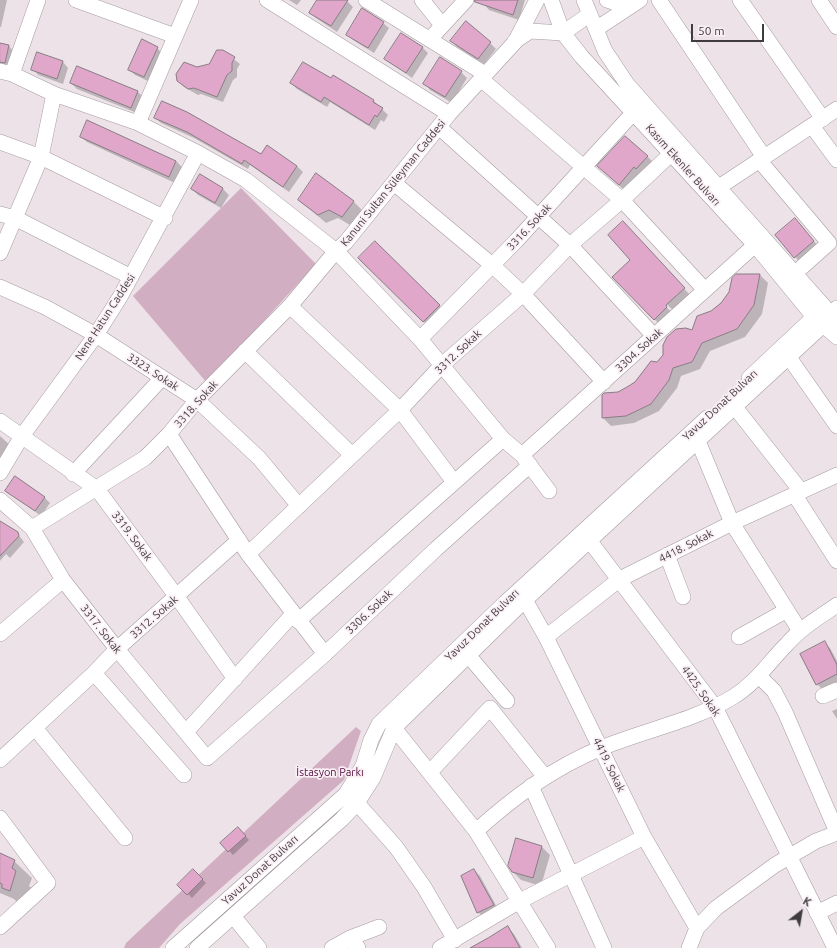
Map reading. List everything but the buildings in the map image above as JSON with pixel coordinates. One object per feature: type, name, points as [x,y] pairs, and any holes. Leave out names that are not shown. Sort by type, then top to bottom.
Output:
[{"type":"street","points":[[6,73],[38,0]]},
{"type":"street","points":[[76,0],[175,36]]},
{"type":"street","points":[[138,123],[191,0]]},
{"type":"street","points":[[267,0],[449,114]]},
{"type":"street","points":[[366,0],[430,39],[483,77],[584,168],[622,200],[705,290]]},
{"type":"street","points":[[422,0],[442,25]]},
{"type":"street","points":[[430,39],[466,0]]},
{"type":"street","points":[[515,42],[536,3],[550,0]]},
{"type":"street","name":"Kasım Ekenler Bulvarı","points":[[550,0],[563,33],[582,57],[672,153],[755,245],[828,317]]},
{"type":"street","name":"Kasım Ekenler Bulvarı","points":[[584,0],[605,51],[627,84],[719,188],[828,317]]},
{"type":"street","points":[[607,0],[620,4],[638,1]]},
{"type":"street","points":[[659,0],[762,159],[829,243],[802,267]]},
{"type":"street","points":[[740,0],[817,122],[837,160]]},
{"type":"street","points":[[819,0],[837,27]]},
{"type":"street","points":[[596,29],[638,1]]},
{"type":"street","points":[[515,42],[530,31],[563,33],[590,14]]},
{"type":"street","name":"Kanuni Sultan Süleyman Caddesi","points":[[6,73],[54,94],[138,123],[198,153],[246,180],[336,252],[346,242],[449,114],[515,42]]},
{"type":"street","points":[[0,253],[41,157],[54,94]]},
{"type":"street","points":[[719,188],[837,110]]},
{"type":"street","name":"3316. Sokak","points":[[420,339],[539,216],[634,112]]},
{"type":"street","points":[[439,127],[570,245],[654,336]]},
{"type":"street","points":[[0,142],[41,157],[165,218]]},
{"type":"street","name":"Nene Hatun Caddesi","points":[[0,473],[22,436],[96,335],[165,218],[198,153]]},
{"type":"street","name":"3312. Sokak","points":[[248,554],[400,410],[442,365],[523,294],[570,245],[622,200],[672,153]]},
{"type":"street","points":[[394,183],[492,265],[523,294],[604,382]]},
{"type":"street","points":[[0,214],[15,218],[131,277]]},
{"type":"street","name":"3304. Sokak","points":[[526,460],[604,382],[755,245]]},
{"type":"street","points":[[336,252],[420,339],[503,439],[526,460],[548,491]]},
{"type":"street","name":"3318. Sokak","points":[[32,528],[145,458],[169,434],[197,400],[290,306],[336,252]]},
{"type":"street","name":"3323. Sokak","points":[[0,287],[45,307],[96,335],[197,400],[258,458],[299,506]]},
{"type":"street","points":[[290,306],[400,410],[454,482]]},
{"type":"street","points":[[828,317],[837,337]]},
{"type":"street","name":"Yavuz Donat Bulvarı","points":[[197,948],[342,819],[357,803],[373,778],[394,728],[525,600],[698,441],[828,317]]},
{"type":"street","name":"Yavuz Donat Bulvarı","points":[[173,948],[346,794],[363,766],[371,740],[379,724],[505,603],[700,425],[828,317]]},
{"type":"street","points":[[245,351],[352,455]]},
{"type":"street","points":[[788,356],[837,426]]},
{"type":"street","points":[[73,474],[162,378]]},
{"type":"street","points":[[734,406],[798,493],[837,561]]},
{"type":"street","name":"3319. Sokak","points":[[0,421],[73,474],[97,489],[177,597],[235,679]]},
{"type":"street","points":[[169,434],[248,554],[325,654]]},
{"type":"street","points":[[186,732],[235,679],[296,618],[503,439]]},
{"type":"street","points":[[698,441],[732,523],[800,631]]},
{"type":"street","name":"3306. Sokak","points":[[206,758],[325,654],[436,549],[526,460]]},
{"type":"street","name":"4418. Sokak","points":[[546,636],[620,579],[732,523],[837,475]]},
{"type":"street","name":"3317. Sokak","points":[[0,500],[32,528],[63,580],[206,758]]},
{"type":"street","name":"3312. Sokak","points":[[0,760],[94,673],[117,649],[239,540]]},
{"type":"street","name":"4425. Sokak","points":[[589,540],[620,579],[714,707],[835,948]]},
{"type":"street","points":[[667,555],[683,597]]},
{"type":"street","points":[[0,634],[63,580]]},
{"type":"street","name":"4419. Sokak","points":[[525,600],[546,636],[644,838],[697,928]]},
{"type":"street","points":[[476,831],[531,786],[545,777],[601,748],[714,707],[735,696],[759,676],[800,631],[837,606]]},
{"type":"street","points":[[739,637],[787,610]]},
{"type":"street","points":[[468,655],[507,701]]},
{"type":"street","points":[[94,673],[184,774]]},
{"type":"street","points":[[689,948],[697,928],[716,908],[790,856],[816,841],[837,833],[785,712],[774,691],[759,676]]},
{"type":"street","points":[[823,696],[837,690]]},
{"type":"street","points":[[430,772],[490,708],[545,777]]},
{"type":"street","points":[[35,728],[125,838]]},
{"type":"street","points":[[394,728],[476,831],[518,902],[548,948]]},
{"type":"street","points":[[531,786],[572,874],[604,948]]},
{"type":"street","points":[[357,803],[396,847],[424,887],[454,940]]},
{"type":"street","points":[[0,818],[48,883],[0,927]]},
{"type":"street","points":[[440,948],[518,902],[644,838]]},
{"type":"street","points":[[817,912],[837,903]]},
{"type":"street","points":[[233,916],[259,948]]},
{"type":"street","points":[[332,948],[354,943],[379,927]]},
{"type":"green space","points":[[241,188],[316,264],[207,383],[133,296]]},
{"type":"green space","name":"İstasyon Parkı","points":[[356,727],[361,731],[344,780],[180,924],[159,948],[124,948],[126,943]]}]
